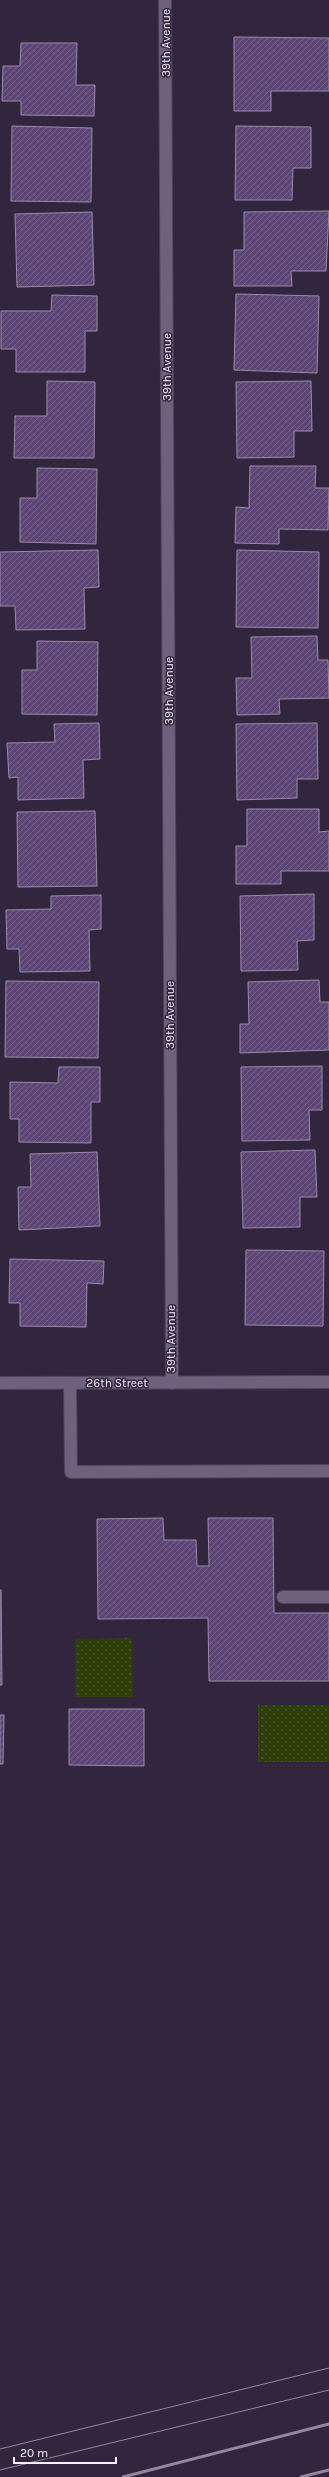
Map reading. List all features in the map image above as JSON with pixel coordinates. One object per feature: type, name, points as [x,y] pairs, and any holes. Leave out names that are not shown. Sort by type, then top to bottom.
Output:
[{"type":"street","name":"39th Avenue","points":[[165,0],[172,1383]]},
{"type":"street","name":"26th Street","points":[[0,1383],[329,1382]]},
{"type":"street","points":[[70,1383],[71,1472],[329,1471]]},
{"type":"street","points":[[283,1597],[329,1597]]},
{"type":"green space","points":[[132,1638],[133,1697],[75,1697],[75,1639]]},
{"type":"green space","points":[[258,1705],[329,1705],[329,1762],[258,1762]]},
{"type":"building","points":[[234,37],[329,38],[329,91],[271,91],[271,111],[234,111]]},
{"type":"building","points":[[21,43],[77,43],[76,85],[95,85],[94,116],[21,115],[21,101],[2,101],[3,66],[20,66]]},
{"type":"building","points":[[12,126],[92,128],[91,202],[11,201]]},
{"type":"building","points":[[236,126],[311,127],[311,168],[293,168],[292,200],[235,200]]},
{"type":"building","points":[[329,211],[326,271],[291,271],[292,286],[234,286],[234,250],[244,250],[244,212]]},
{"type":"building","points":[[92,212],[94,285],[17,287],[15,214]]},
{"type":"building","points":[[236,294],[319,296],[317,373],[234,370]]},
{"type":"building","points":[[52,295],[97,296],[97,331],[85,331],[85,372],[16,372],[16,349],[1,349],[1,311],[51,311]]},
{"type":"building","points":[[47,381],[95,382],[94,458],[14,458],[15,416],[47,416]]},
{"type":"building","points":[[311,381],[312,431],[294,431],[294,457],[237,458],[236,382]]},
{"type":"building","points":[[250,466],[316,466],[315,488],[329,488],[328,530],[279,529],[279,544],[235,543],[236,507],[249,508]]},
{"type":"building","points":[[37,468],[97,469],[96,544],[20,542],[20,498],[37,498]]},
{"type":"building","points":[[98,550],[99,587],[84,588],[85,629],[16,630],[15,606],[0,606],[0,552]]},
{"type":"building","points":[[237,550],[319,552],[318,628],[236,627]]},
{"type":"building","points":[[317,636],[318,660],[328,660],[329,698],[279,699],[280,714],[237,715],[236,678],[252,678],[251,637]]},
{"type":"building","points":[[37,641],[98,642],[97,715],[22,714],[22,670],[37,670]]},
{"type":"building","points":[[99,723],[100,759],[83,760],[84,798],[18,800],[18,777],[9,778],[7,743],[55,742],[54,724]]},
{"type":"building","points":[[317,723],[318,779],[297,779],[297,798],[237,800],[236,724]]},
{"type":"building","points":[[247,809],[319,809],[319,832],[329,831],[329,871],[281,871],[281,884],[236,884],[236,846],[247,846]]},
{"type":"building","points":[[95,811],[97,886],[18,887],[17,812]]},
{"type":"building","points":[[314,894],[314,940],[297,941],[298,970],[241,971],[240,896]]},
{"type":"building","points":[[101,895],[101,929],[89,930],[90,971],[20,972],[19,949],[7,949],[6,910],[51,909],[51,896]]},
{"type":"building","points":[[319,980],[320,1002],[329,1002],[329,1050],[240,1053],[240,1024],[249,1024],[248,982]]},
{"type":"building","points":[[6,981],[99,982],[98,1058],[5,1057]]},
{"type":"building","points":[[322,1066],[322,1110],[309,1110],[310,1140],[242,1141],[241,1067]]},
{"type":"building","points":[[59,1067],[100,1067],[100,1102],[91,1102],[91,1143],[19,1142],[19,1119],[10,1119],[10,1082],[58,1083]]},
{"type":"building","points":[[315,1150],[317,1197],[300,1197],[300,1227],[243,1228],[241,1152]]},
{"type":"building","points":[[97,1152],[100,1226],[19,1230],[18,1187],[31,1187],[30,1154]]},
{"type":"building","points":[[246,1250],[324,1251],[323,1326],[245,1325]]},
{"type":"building","points":[[10,1259],[104,1261],[103,1284],[87,1283],[86,1327],[20,1326],[20,1303],[9,1303]]},
{"type":"building","points":[[163,1518],[164,1540],[196,1540],[197,1566],[209,1566],[208,1518],[273,1518],[274,1613],[329,1613],[329,1681],[209,1681],[208,1618],[98,1619],[97,1519]]},
{"type":"building","points":[[0,1590],[2,1685],[0,1685]]},
{"type":"building","points":[[69,1709],[144,1709],[144,1766],[69,1765]]},
{"type":"building","points":[[0,1715],[4,1715],[3,1764],[0,1764]]},
{"type":"tram line","points":[[0,2449],[329,2368]]},
{"type":"tram line","points":[[0,2470],[329,2390]]},
{"type":"railway","points":[[123,2477],[329,2424]]},
{"type":"railway","points":[[301,2477],[329,2470]]}]
